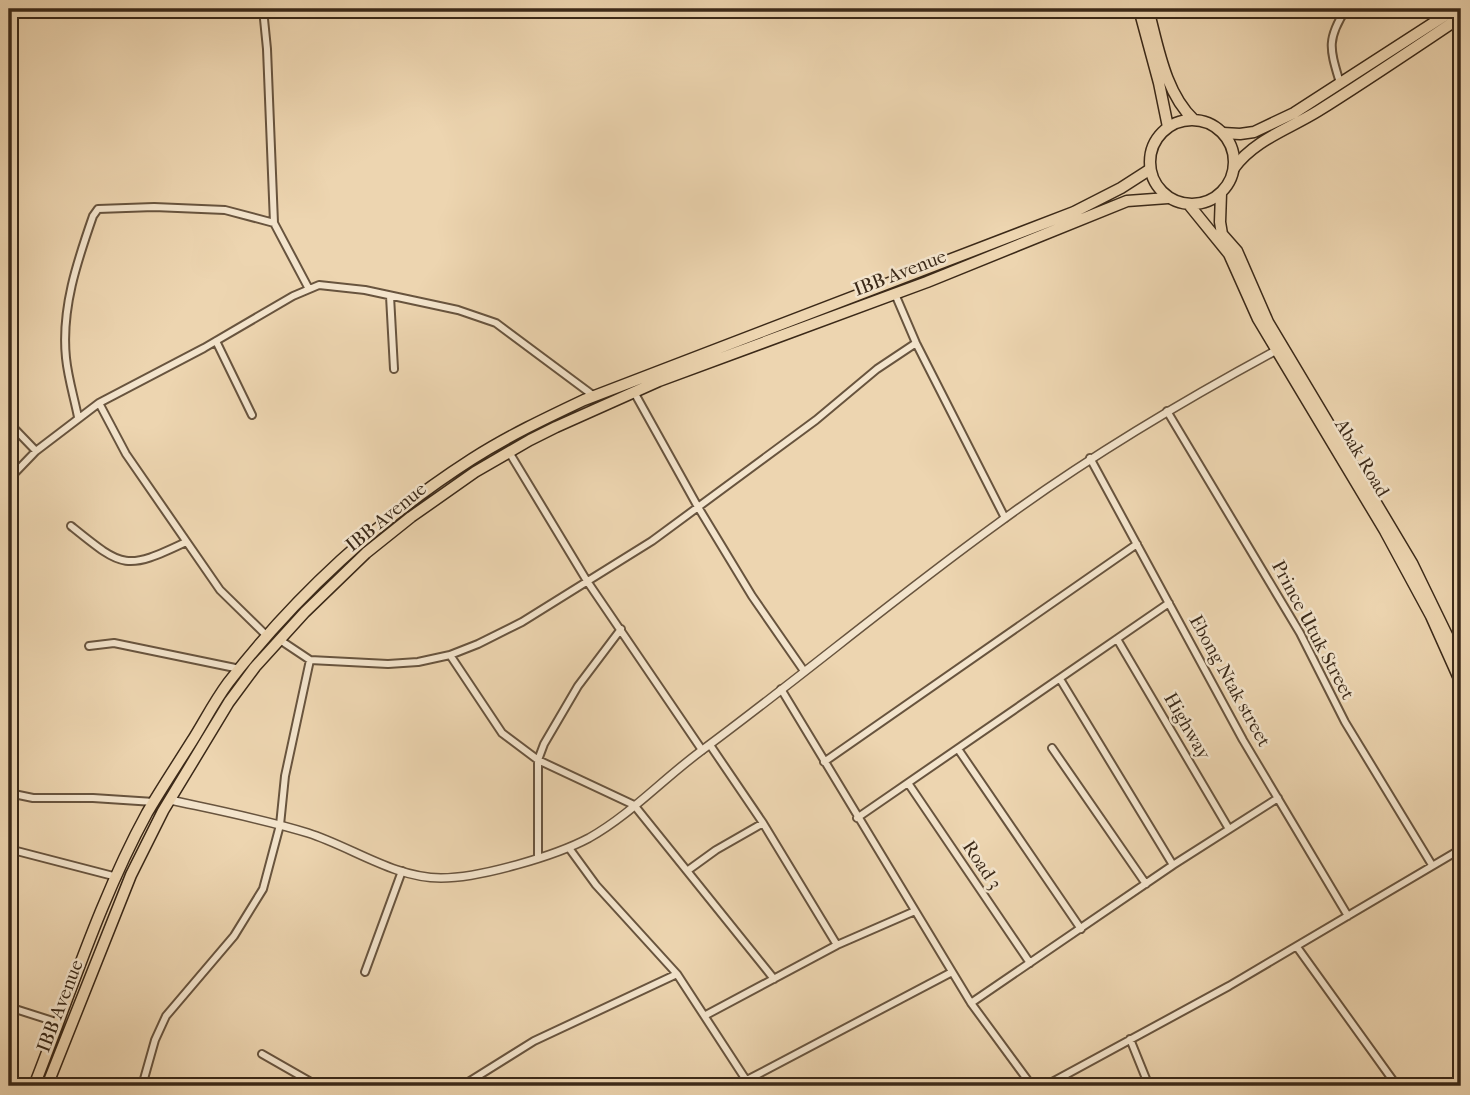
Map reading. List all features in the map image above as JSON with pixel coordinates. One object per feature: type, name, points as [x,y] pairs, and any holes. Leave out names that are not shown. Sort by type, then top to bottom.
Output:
[{"type":"main road","points":[[1139,9],[1168,127]]},
{"type":"main road","points":[[1148,9],[1168,79],[1183,109],[1194,120]]},
{"type":"main road","points":[[1223,133],[1241,134],[1263,128],[1294,113],[1455,9]]},
{"type":"main road","points":[[1233,253],[1222,234],[1221,193],[1234,168],[1250,151],[1329,104],[1461,18]]},
{"type":"main road","points":[[1233,253],[1190,206],[1168,198],[1155,185],[1149,170],[1150,152],[1157,138],[1168,127],[1181,121],[1205,121],[1223,133],[1233,149],[1234,168]]},
{"type":"main road","points":[[34,1086],[117,877],[154,802],[212,706],[267,636],[298,603],[333,569],[423,493],[472,459],[529,426],[594,396],[1073,212],[1121,188],[1149,170]]},
{"type":"main road","points":[[1190,206],[1203,203],[1221,193]]},
{"type":"main road","name":"IBB Avenue","points":[[47,1086],[131,875],[170,800],[229,702],[305,612],[375,546],[447,490],[556,426],[634,392],[895,294],[1127,201],[1168,198]]},
{"type":"main road","name":"Abak Road","points":[[1233,253],[1248,300],[1275,351],[1385,531],[1431,616],[1461,683]]},
{"type":"main road","name":"Abak Road","points":[[1233,253],[1268,322],[1394,530],[1461,664]]},
{"type":"street","points":[[263,9],[274,223],[309,289]]},
{"type":"street","points":[[1340,83],[1332,55],[1332,40],[1334,28],[1346,9]]},
{"type":"street","points":[[78,416],[66,358],[66,327],[74,270],[98,209],[154,207],[225,210],[274,223]]},
{"type":"street","points":[[9,479],[36,451],[78,416],[99,403],[216,341],[293,296],[309,289],[330,285],[458,310],[496,323],[594,396]]},
{"type":"street","points":[[895,294],[916,343],[1005,518]]},
{"type":"street","points":[[390,296],[394,369]]},
{"type":"street","points":[[216,341],[252,415]]},
{"type":"street","points":[[279,640],[310,660],[388,664],[418,662],[450,655],[478,644],[522,622],[652,541],[816,420],[877,369],[916,343]]},
{"type":"street","points":[[170,800],[311,834],[402,871],[424,877],[451,878],[488,872],[569,848],[593,836],[634,806],[781,688],[1005,518],[1090,458],[1167,411],[1275,351]]},
{"type":"street","points":[[634,392],[751,596],[804,671]]},
{"type":"street","points":[[99,403],[126,454],[220,590],[267,636]]},
{"type":"street","name":"Prince Utuk Street","points":[[1167,411],[1281,599],[1345,722],[1432,865]]},
{"type":"street","points":[[9,424],[36,451]]},
{"type":"street","points":[[509,452],[587,580],[702,750]]},
{"type":"street","name":"Ebong Ntak street","points":[[1090,458],[1243,740],[1348,916]]},
{"type":"street","points":[[71,526],[105,553],[120,560],[148,560],[186,542]]},
{"type":"street","points":[[824,762],[1137,544]]},
{"type":"street","points":[[858,818],[1169,603]]},
{"type":"street","points":[[538,857],[538,760],[544,744],[578,686],[621,629]]},
{"type":"street","name":"Highway","points":[[1118,639],[1229,829]]},
{"type":"street","points":[[89,646],[114,643],[240,669]]},
{"type":"street","points":[[450,655],[502,733],[538,760],[634,806],[774,979]]},
{"type":"street","points":[[142,1086],[155,1040],[166,1016],[234,936],[263,889],[280,825],[285,776],[310,660]]},
{"type":"street","points":[[1060,679],[1173,865]]},
{"type":"street","points":[[781,688],[971,1003],[1032,1086]]},
{"type":"street","points":[[710,744],[763,822],[837,945]]},
{"type":"street","points":[[1052,748],[1146,884]]},
{"type":"street","points":[[958,749],[1081,929]]},
{"type":"street","name":"Road 3","points":[[908,783],[1030,963]]},
{"type":"street","points":[[9,793],[33,798],[154,802]]},
{"type":"street","points":[[971,1003],[1173,865],[1278,798]]},
{"type":"street","points":[[687,871],[716,849],[763,822]]},
{"type":"street","points":[[569,848],[596,886],[677,974],[748,1083],[952,972]]},
{"type":"street","points":[[9,849],[117,877]]},
{"type":"street","points":[[1045,1086],[1229,986],[1461,849]]},
{"type":"street","points":[[365,972],[402,871]]},
{"type":"street","points":[[706,1015],[837,945],[915,911]]},
{"type":"street","points":[[1297,947],[1397,1086]]},
{"type":"street","points":[[462,1086],[534,1041],[677,974]]},
{"type":"street","points":[[9,1007],[59,1023]]},
{"type":"street","points":[[1130,1039],[1149,1086]]},
{"type":"street","points":[[262,1054],[318,1086]]}]
